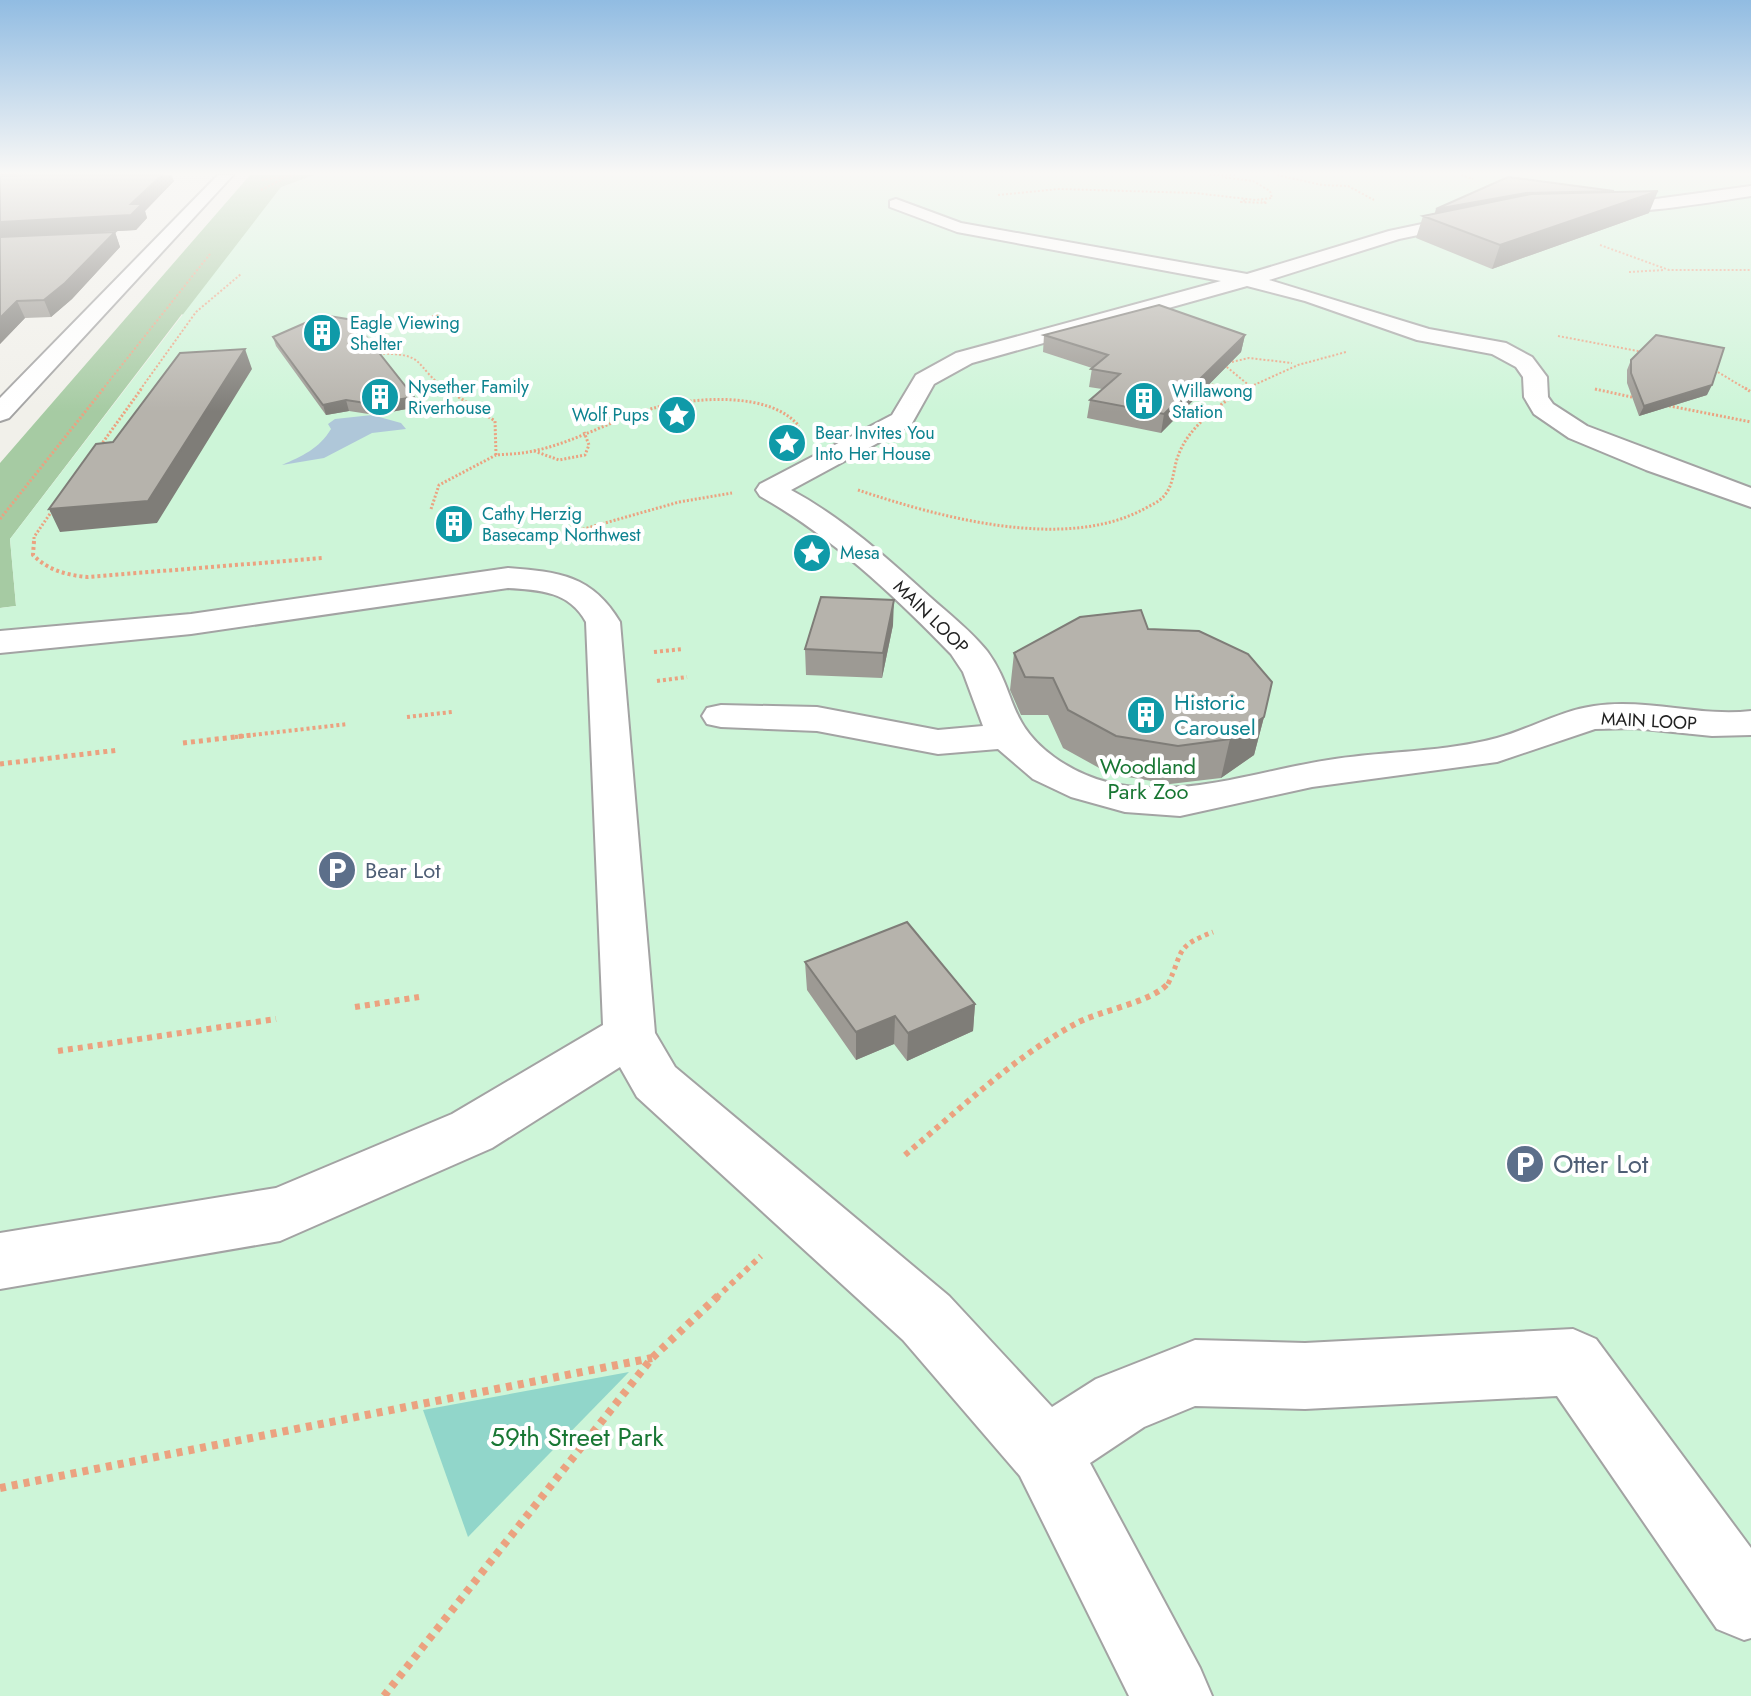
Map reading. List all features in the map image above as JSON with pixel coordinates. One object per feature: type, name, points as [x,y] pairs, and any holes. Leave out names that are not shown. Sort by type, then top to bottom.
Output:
[{"type":"street","points":[[0,413],[152,254]]},
{"type":"street","points":[[1107,254],[1244,279],[1312,297],[1425,335],[1507,352],[1524,362],[1535,377],[1536,397],[1543,409],[1578,432],[1751,498]]},
{"type":"street","points":[[770,490],[902,420],[924,380],[964,358],[1329,254]]},
{"type":"street","points":[[0,379],[35,376]]},
{"type":"street","name":"MAIN LOOP","points":[[770,490],[799,505],[875,564],[964,647],[983,675],[1007,736],[1037,764],[1078,786],[1115,798],[1159,804],[1215,800],[1310,775],[1495,751],[1551,729],[1596,717],[1648,718],[1690,725],[1751,723]]},
{"type":"street","points":[[0,642],[191,624],[508,578],[544,581],[574,590],[594,604],[603,622],[629,1035],[656,1082],[926,1318],[1045,1451],[1172,1696]]},
{"type":"street","points":[[721,716],[817,719],[938,742],[1007,736]]},
{"type":"street","points":[[0,1261],[280,1214],[472,1131],[629,1035]]},
{"type":"street","points":[[1045,1451],[1120,1403],[1195,1373],[1305,1376],[1573,1362],[1744,1602],[1751,1600]]},
{"type":"path","points":[[0,519],[209,254]]},
{"type":"path","points":[[1622,254],[1669,270]]},
{"type":"path","points":[[1629,272],[1751,270]]},
{"type":"path","points":[[94,454],[196,312],[241,274]]},
{"type":"path","points":[[353,330],[367,324],[442,315]]},
{"type":"path","points":[[431,509],[439,485],[496,455],[534,451],[655,408],[753,402],[778,406],[791,414],[798,422],[804,446],[816,466],[881,498],[970,519],[1084,527],[1137,514],[1160,500],[1173,485],[1180,451],[1206,415],[1242,390],[1295,363],[1425,335]]},
{"type":"path","points":[[1550,335],[1657,355]]},
{"type":"path","points":[[370,354],[399,353],[415,357],[442,386],[495,421],[496,455]]},
{"type":"path","points":[[1250,386],[1222,367],[1223,364],[1249,358],[1295,363]]},
{"type":"path","points":[[1704,364],[1751,392]]},
{"type":"path","points":[[1535,377],[1635,398]]},
{"type":"path","points":[[1198,382],[1242,390]]},
{"type":"path","points":[[406,393],[442,386]]},
{"type":"path","points":[[1665,405],[1751,422]]},
{"type":"path","points":[[534,451],[550,459],[562,460],[585,455],[589,445],[584,432]]},
{"type":"path","points":[[544,540],[701,497],[770,490]]},
{"type":"path","points":[[58,504],[34,537],[33,555],[53,571],[74,576],[107,577],[332,557]]},
{"type":"path","points":[[645,653],[683,649]]},
{"type":"path","points":[[648,682],[687,677]]},
{"type":"path","points":[[407,717],[452,712]]},
{"type":"path","points":[[183,743],[348,724]]},
{"type":"path","points":[[0,764],[119,750]]},
{"type":"path","points":[[905,1155],[1040,1043],[1095,1013],[1161,992],[1168,986],[1175,955],[1183,945],[1213,932]]},
{"type":"path","points":[[355,1007],[419,997]]},
{"type":"path","points":[[58,1051],[276,1019]]},
{"type":"path","points":[[384,1696],[652,1358],[765,1253]]},
{"type":"path","points":[[0,1488],[652,1358]]},
{"type":"green space","points":[[181,254],[492,254],[226,352],[182,314],[10,539],[16,606],[0,608],[0,463]]},
{"type":"green space","name":"Woodland Park Zoo","points":[[229,254],[1751,254],[1751,1696],[0,1696],[0,608],[16,606],[10,539]]},
{"type":"shaded area","points":[[372,415],[401,423],[406,429],[372,433],[324,458],[282,465],[315,447],[331,429],[328,424],[335,419]]},
{"type":"shaded area","points":[[629,1372],[468,1537],[423,1410]]},
{"type":"building","points":[[0,254],[93,254],[44,300],[17,301],[0,318]]},
{"type":"building","points":[[1159,305],[1245,335],[1164,414],[1090,400],[1120,374],[1091,369],[1108,355],[1044,335]]},
{"type":"building","points":[[323,315],[353,320],[414,397],[372,404],[346,400],[323,405],[273,337]]},
{"type":"building","points":[[1656,335],[1724,348],[1712,385],[1644,406],[1631,373],[1631,360]]},
{"type":"building","points":[[245,349],[148,501],[49,509],[96,444],[113,442],[180,353]]},
{"type":"building","points":[[821,597],[894,600],[883,653],[805,649]]},
{"type":"building","points":[[1141,610],[1148,629],[1199,631],[1248,654],[1272,682],[1264,717],[1230,739],[1178,746],[1116,736],[1068,710],[1053,678],[1025,677],[1014,653],[1080,617]]},
{"type":"building","points":[[907,922],[975,1004],[908,1033],[895,1016],[856,1032],[805,962]]},
{"type":"place","name":"Eagle Viewing Shelter","points":[[322,333]]},
{"type":"place","name":"Nysether Family Riverhouse","points":[[380,397]]},
{"type":"place","name":"Willawong Station","points":[[1144,401]]},
{"type":"place","name":"Wolf Pups","points":[[677,415]]},
{"type":"place","name":"Bear Invites You Into Her House","points":[[787,443]]},
{"type":"place","name":"Cathy Herzig Basecamp Northwest","points":[[454,524]]},
{"type":"place","name":"Mesa","points":[[812,553]]},
{"type":"place","name":"Historic Carousel","points":[[1146,715]]},
{"type":"place","name":"Bear Lot","points":[[337,870]]},
{"type":"place","name":"Otter Lot","points":[[1525,1164]]},
{"type":"park label","name":"59th Street Park","points":[[577,1437]]}]
